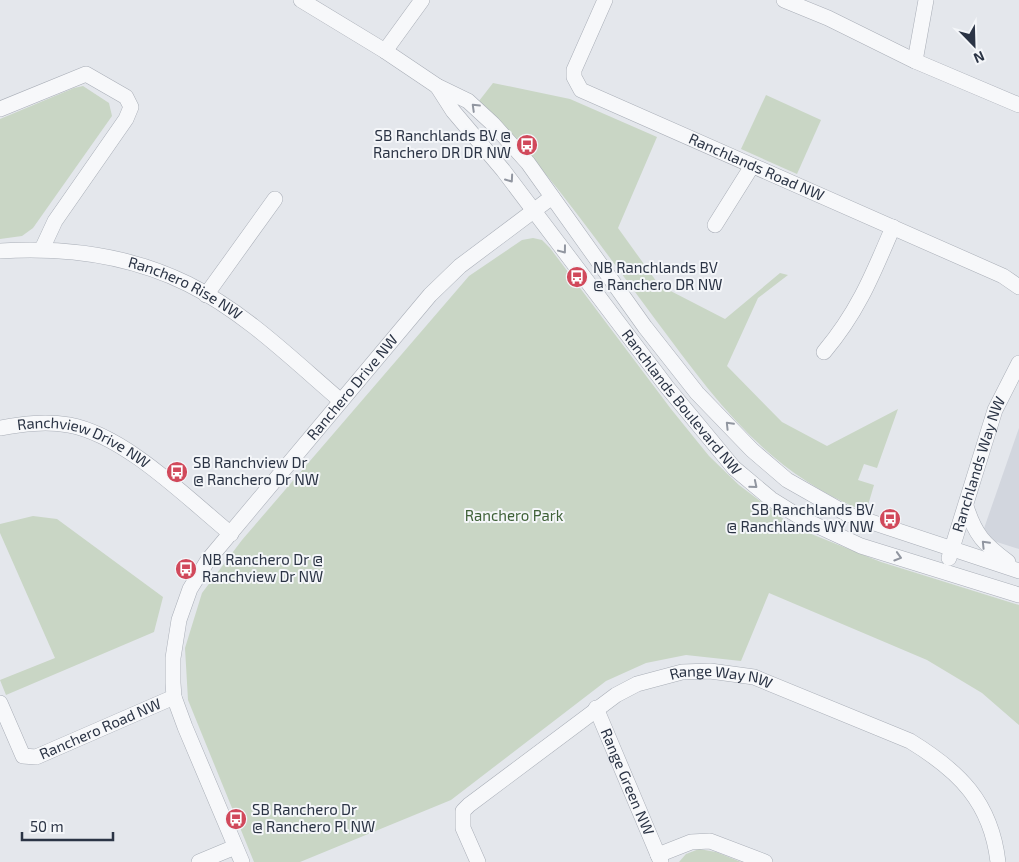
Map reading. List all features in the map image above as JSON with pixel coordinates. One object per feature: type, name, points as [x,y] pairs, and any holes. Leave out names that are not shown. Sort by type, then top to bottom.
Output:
[{"type":"street","name":"Ranchlands Boulevard NW","points":[[301,0],[385,51],[437,86],[468,101],[492,124],[528,163],[697,393],[752,450],[787,480],[847,514],[1019,570]]},
{"type":"street","points":[[385,51],[422,0]]},
{"type":"street","name":"Ranchlands Road NW","points":[[605,0],[574,70],[577,85],[581,90],[1003,276],[1019,287]]},
{"type":"street","points":[[784,0],[828,18],[915,62],[1019,105]]},
{"type":"street","points":[[915,62],[926,0]]},
{"type":"street","points":[[0,109],[86,74],[126,97],[131,107],[126,119],[55,222],[42,249]]},
{"type":"street","name":"Ranchlands Boulevard NW","points":[[437,86],[453,111],[485,147],[667,388],[741,474],[771,499],[803,519],[861,546],[1019,595]]},
{"type":"street","points":[[714,226],[752,166]]},
{"type":"street","name":"Ranchero Drive NW","points":[[242,862],[174,697],[173,658],[176,630],[184,603],[208,560],[442,283],[460,266],[552,197]]},
{"type":"street","points":[[206,295],[275,199]]},
{"type":"street","points":[[824,352],[844,328],[862,299],[893,227]]},
{"type":"street","name":"Ranchero Rise NW","points":[[0,251],[69,250],[127,262],[177,279],[233,312],[274,342],[341,401]]},
{"type":"street","name":"Ranchlands Way NW","points":[[945,572],[995,410],[1019,363]]},
{"type":"street","name":"Ranchview Drive NW","points":[[0,428],[24,424],[51,423],[78,427],[99,436],[122,448],[149,466],[230,534]]},
{"type":"street","points":[[966,506],[972,526],[981,541],[1019,570]]},
{"type":"street","name":"Range Way NW","points":[[478,862],[463,828],[463,811],[596,708],[637,684],[682,672],[710,671],[754,677],[910,742],[947,766],[970,790],[983,811],[990,828],[998,862]]},
{"type":"street","name":"Ranchero Road NW","points":[[0,703],[23,756],[36,757],[174,697]]},
{"type":"street","name":"Range Green NW","points":[[596,708],[660,859],[691,842],[710,841],[765,862]]},
{"type":"street","points":[[199,862],[235,847]]},
{"type":"shaded area","points":[[1019,428],[1019,549],[981,537]]},
{"type":"green space","points":[[493,83],[570,99],[657,137],[618,228],[659,285],[725,319],[780,273],[788,275],[758,298],[727,366],[782,422],[827,446],[898,409],[877,468],[864,464],[858,480],[874,485],[866,512],[831,496],[800,477],[746,432],[723,406],[700,379],[549,179],[504,126],[479,101]]},
{"type":"green space","points":[[83,86],[109,103],[112,116],[33,228],[22,236],[0,239],[0,119]]},
{"type":"green space","points":[[766,95],[821,120],[797,174],[741,149]]},
{"type":"green space","name":"Ranchero Park","points":[[533,238],[542,240],[550,248],[671,409],[709,456],[739,485],[794,527],[881,562],[1019,605],[1019,725],[982,693],[927,660],[769,593],[741,661],[686,655],[646,663],[606,681],[451,800],[300,862],[254,862],[188,700],[185,648],[202,593],[242,540],[469,276],[522,240]]},
{"type":"green space","points":[[33,516],[57,519],[163,597],[154,632],[6,695],[0,680],[55,658],[0,533],[0,524]]},
{"type":"green space","points":[[699,849],[716,852],[741,862],[679,862],[686,854]]},
{"type":"place","name":"SB Ranchlands BV @ Ranchero DR DR NW","points":[[527,145]]},
{"type":"place","name":"NB Ranchlands BV @ Ranchero DR NW","points":[[577,277]]},
{"type":"place","name":"SB Ranchview Dr @ Ranchero Dr NW","points":[[177,472]]},
{"type":"place","name":"SB Ranchlands BV @ Ranchlands WY NW","points":[[890,519]]},
{"type":"place","name":"NB Ranchero Dr @ Ranchview Dr NW","points":[[186,569]]},
{"type":"place","name":"SB Ranchero Dr @ Ranchero Pl NW","points":[[236,819]]}]
